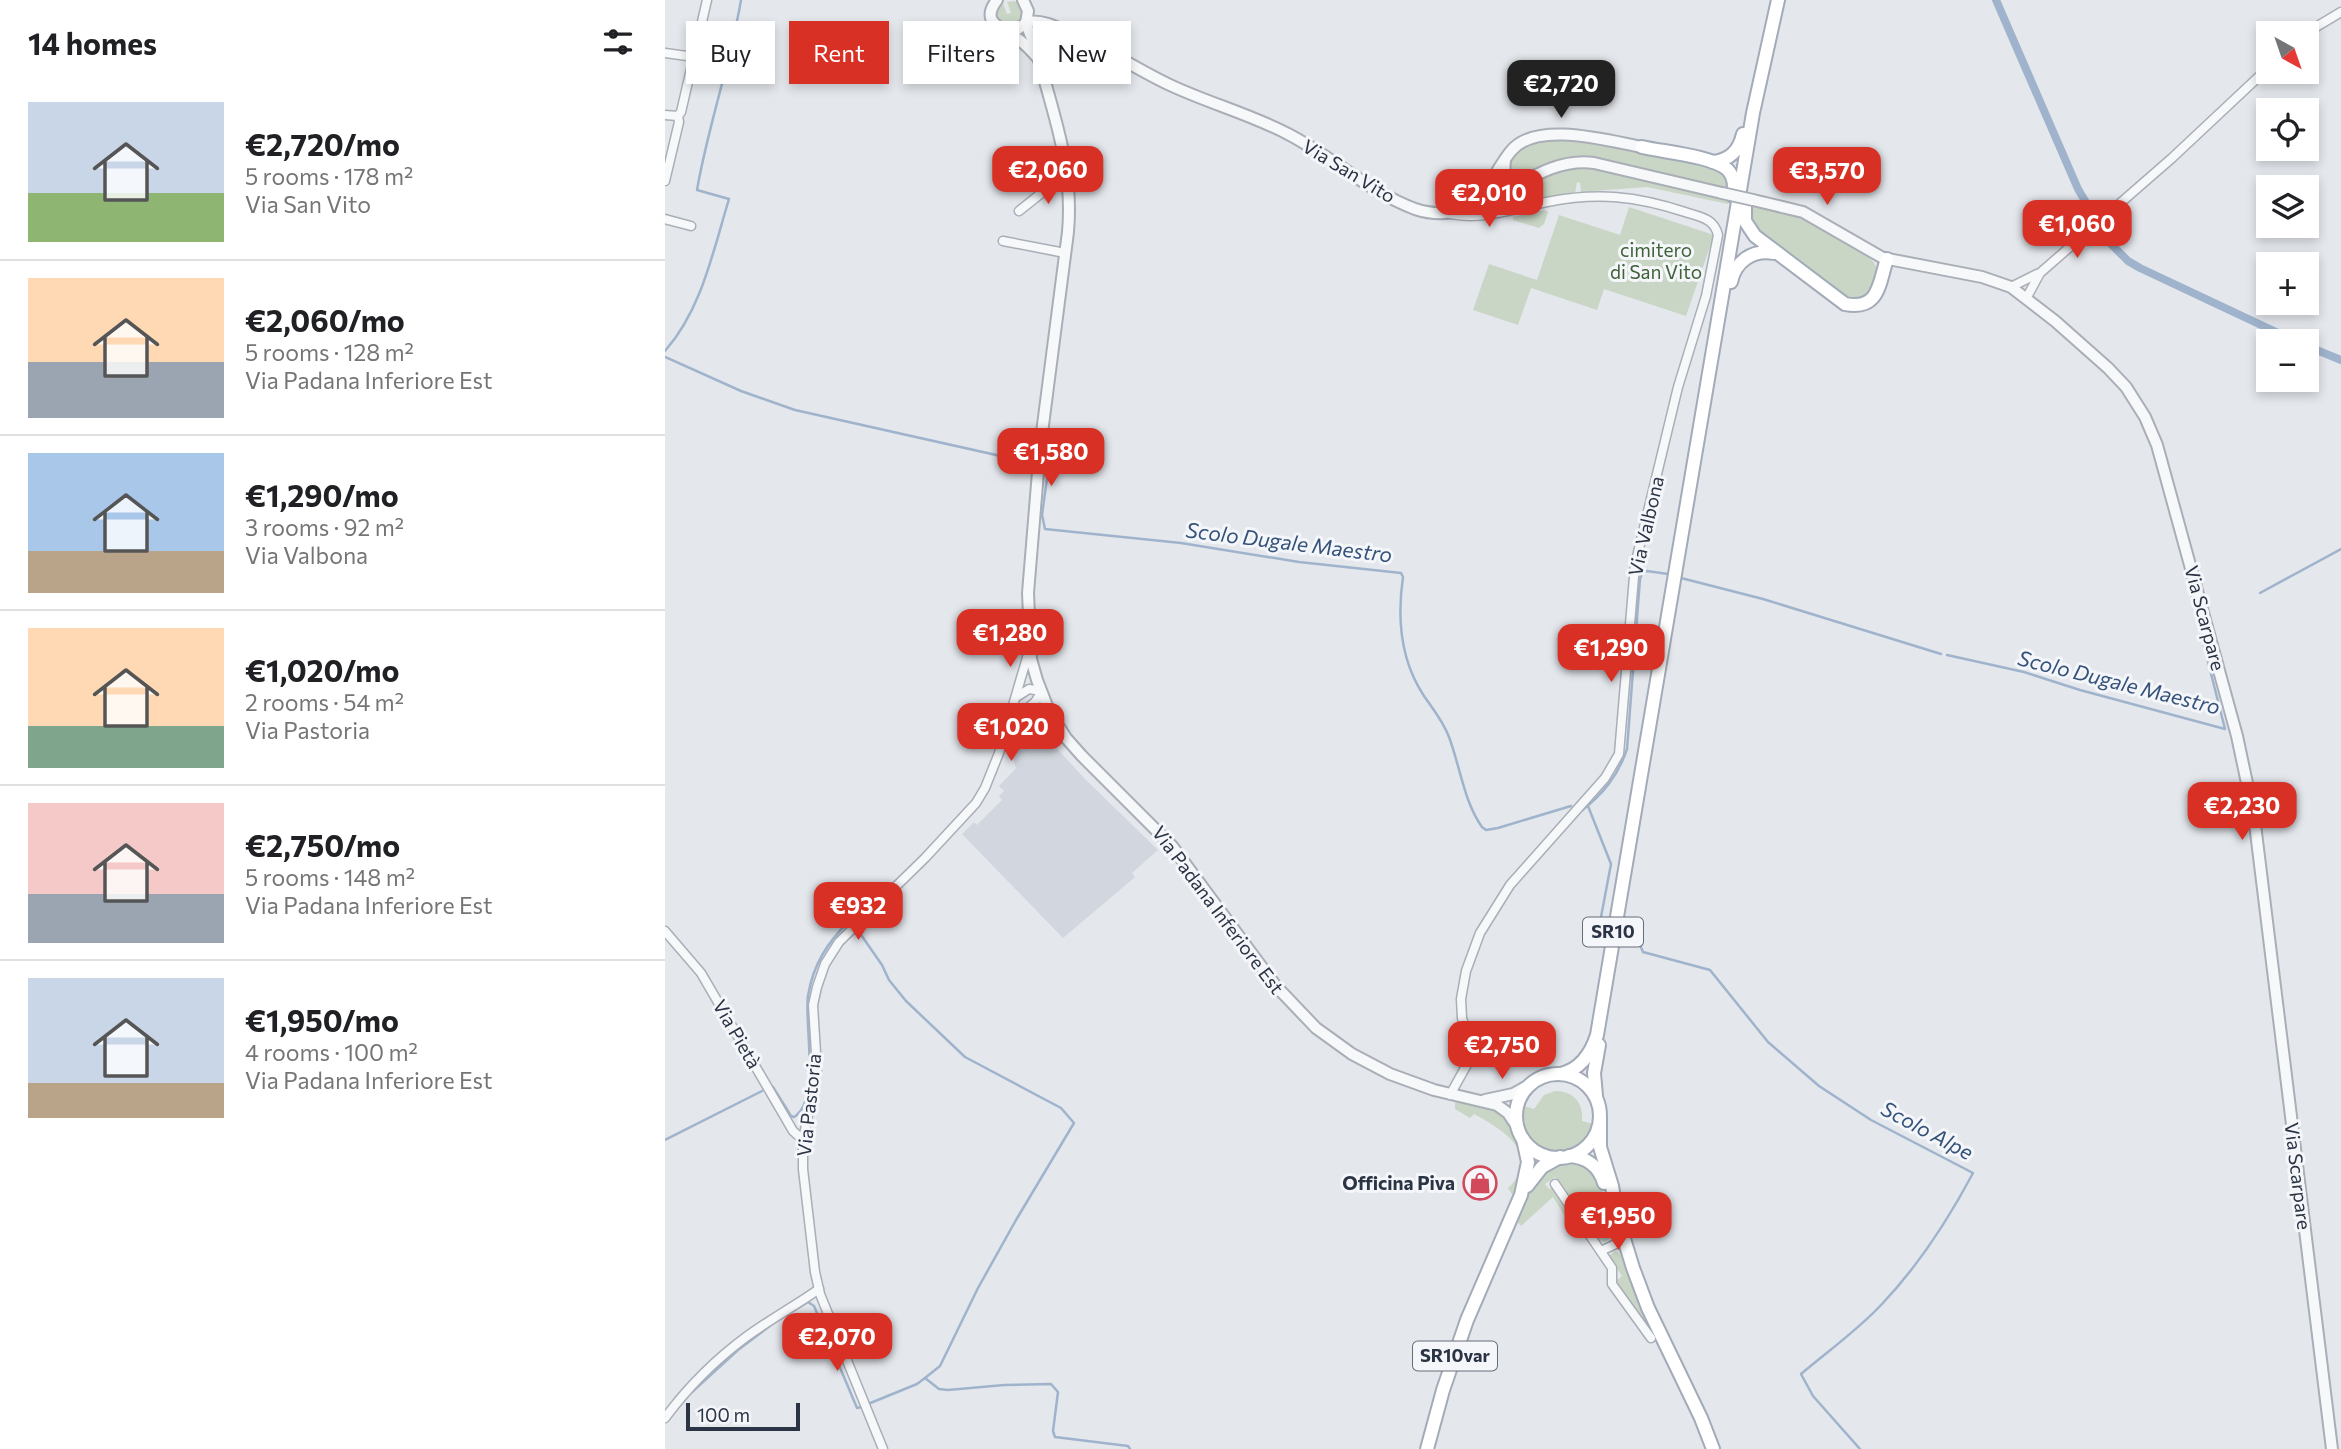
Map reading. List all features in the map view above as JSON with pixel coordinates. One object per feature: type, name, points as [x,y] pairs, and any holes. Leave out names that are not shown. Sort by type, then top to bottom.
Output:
[{"type":"main road","name":"SR10","points":[[1561,1074],[1576,1068],[1589,1055],[1600,1017],[1753,113],[1778,0]]},
{"type":"main road","points":[[1712,162],[1728,158],[1740,146],[1759,80]]},
{"type":"main road","points":[[1753,113],[1745,221],[1751,232],[1777,255],[1837,299],[1853,305],[1867,302],[1877,294],[1887,259]]},
{"type":"main road","points":[[1642,147],[1712,162],[1727,170],[1734,184],[1724,284]]},
{"type":"main road","points":[[1715,338],[1737,266],[1755,254],[1765,252],[1777,255]]},
{"type":"main road","name":"SR10","points":[[1598,1102],[1594,1073],[1600,1017]]},
{"type":"main road","points":[[1617,1216],[1612,1186],[1599,1143],[1598,1102],[1583,1082],[1573,1076],[1545,1076],[1531,1084],[1518,1103],[1516,1115],[1521,1133],[1539,1153],[1586,1161],[1597,1169],[1617,1216],[1648,1308],[1697,1409],[1713,1449]]},
{"type":"main road","points":[[1564,1157],[1580,1151],[1590,1143],[1600,1120]]},
{"type":"main road","name":"SR10var","points":[[1427,1449],[1443,1390],[1467,1320],[1521,1195],[1528,1161],[1521,1133]]},
{"type":"main road","name":"SR10var","points":[[1521,1195],[1542,1167],[1564,1157]]},
{"type":"street","points":[[702,21],[707,0]]},
{"type":"street","points":[[986,0],[993,21]]},
{"type":"street","points":[[991,13],[997,0]]},
{"type":"street","points":[[1019,30],[1026,23],[1028,15],[1025,2]]},
{"type":"street","name":"Via San Vito","points":[[1025,2],[1048,21]]},
{"type":"street","points":[[2319,26],[2341,12]]},
{"type":"street","name":"Via San Vito","points":[[1026,23],[1033,22]]},
{"type":"street","name":"Via Padana Inferiore Est","points":[[1026,23],[1033,43]]},
{"type":"street","points":[[1019,41],[1033,52]]},
{"type":"street","points":[[665,53],[686,56]]},
{"type":"street","name":"Via San Vito","points":[[1131,65],[1171,86],[1289,134],[1406,205],[1429,212],[1448,214],[1461,211],[1559,165],[1580,162],[1753,200]]},
{"type":"street","points":[[2011,287],[2040,273],[2256,79]]},
{"type":"street","points":[[665,181],[679,122],[678,116],[688,84]]},
{"type":"street","name":"Via Padana Inferiore Est","points":[[1045,84],[1068,172],[1069,206],[1037,473],[1028,593],[1029,642],[1041,692],[1065,736],[1167,839],[1275,985],[1304,1017],[1332,1041],[1364,1062],[1404,1080],[1450,1095],[1482,1100],[1505,1110],[1521,1133]]},
{"type":"street","points":[[665,115],[678,116]]},
{"type":"street","points":[[1461,211],[1484,192],[1513,148],[1522,141],[1541,135],[1576,136],[1642,147]]},
{"type":"street","points":[[1504,161],[1505,176],[1517,186],[1528,206]]},
{"type":"street","points":[[1504,161],[1495,184],[1498,195],[1506,206],[1515,209]]},
{"type":"street","points":[[1019,211],[1068,172]]},
{"type":"street","name":"Via Valbona","points":[[1448,214],[1475,216],[1590,196],[1625,197],[1710,220],[1717,229],[1718,243],[1703,309],[1676,396],[1635,565],[1619,754],[1605,778],[1510,885],[1480,933],[1465,971],[1461,999],[1470,1055],[1450,1095]]},
{"type":"street","name":"Via Scarpare","points":[[1753,200],[1803,212],[1865,250],[1887,259],[1982,277],[2011,287],[2027,297],[2114,373],[2145,417],[2159,452],[2224,686],[2245,770],[2256,829],[2332,1449]]},
{"type":"street","points":[[665,219],[691,226]]},
{"type":"street","points":[[1003,241],[1065,253]]},
{"type":"street","points":[[2027,297],[2040,273]]},
{"type":"street","name":"Via Pastoria","points":[[883,1449],[819,1289],[815,1272],[803,1169],[803,1140],[817,1069],[813,1005],[831,952],[976,803],[1008,730],[1026,667],[1029,642]]},
{"type":"street","points":[[1016,700],[1026,690],[1041,692]]},
{"type":"street","name":"Via Pastoria","points":[[1008,730],[1041,692]]},
{"type":"street","points":[[1008,730],[1022,718],[1036,716],[1051,722],[1065,736]]},
{"type":"street","name":"Via Pietà","points":[[665,931],[701,973],[793,1131],[803,1140]]},
{"type":"street","name":"Via Padana Inferiore Est","points":[[1482,1100],[1513,1094],[1531,1084]]},
{"type":"street","points":[[1555,1184],[1612,1270],[1612,1284],[1651,1338]]},
{"type":"street","points":[[1601,1251],[1624,1240]]},
{"type":"street","points":[[665,1418],[703,1374],[725,1354],[747,1336],[819,1289]]},
{"type":"shaded area","points":[[1029,726],[1039,729],[1085,779],[1158,850],[1132,873],[1135,877],[1063,938],[962,834],[974,822],[977,825],[1002,800],[999,796],[1004,791],[999,786],[1016,768],[1013,759],[1022,733]]},
{"type":"green space","points":[[1015,1],[1022,7],[1024,13],[1019,23],[998,19],[998,8],[1003,3],[1007,14],[1011,13],[1007,2]]},
{"type":"green space","points":[[1549,139],[1604,144],[1715,167],[1727,174],[1731,189],[1583,157],[1561,160],[1518,180],[1513,176],[1509,167],[1516,151],[1528,143]]},
{"type":"green space","points":[[1568,167],[1629,175],[1729,200],[1728,204],[1647,187],[1581,192],[1580,183],[1577,182],[1575,193],[1531,200],[1528,186]]},
{"type":"green space","points":[[1748,204],[1799,217],[1868,257],[1875,264],[1877,272],[1874,291],[1859,300],[1843,298],[1751,228]]},
{"type":"green space","name":"cimitero di San Vito","points":[[1629,207],[1714,235],[1686,316],[1604,289],[1597,310],[1531,288],[1518,325],[1473,310],[1489,264],[1537,280],[1559,215],[1620,235]]},
{"type":"green space","points":[[1545,210],[1548,212],[1544,224],[1539,228],[1513,220],[1513,217]]},
{"type":"green space","points":[[1555,1091],[1567,1093],[1576,1099],[1581,1109],[1582,1121],[1593,1124],[1585,1138],[1574,1147],[1562,1151],[1549,1150],[1538,1145],[1529,1135],[1524,1122],[1524,1106],[1534,1109],[1544,1095]]},
{"type":"green space","points":[[1457,1102],[1495,1108],[1510,1125],[1523,1159],[1522,1173],[1514,1197],[1508,1188],[1518,1176],[1522,1165],[1521,1154],[1507,1136],[1486,1120],[1474,1114],[1470,1118],[1455,1109]]},
{"type":"green space","points":[[1571,1162],[1587,1166],[1599,1179],[1613,1235],[1605,1242],[1599,1240],[1555,1177],[1545,1184],[1549,1189],[1553,1187],[1576,1224],[1571,1226],[1553,1197],[1521,1226],[1516,1220],[1537,1178],[1554,1164]]},
{"type":"green space","points":[[1615,1251],[1620,1254],[1657,1342],[1615,1282],[1622,1276],[1609,1256]]},
{"type":"waterway","points":[[665,351],[678,335],[697,298],[729,199],[697,190],[741,0]]},
{"type":"waterway","points":[[1996,0],[2078,189],[2110,243],[2128,261],[2140,268],[2270,329]]},
{"type":"waterway","points":[[2319,351],[2341,360]]},
{"type":"waterway","name":"Scolo Dugale Maestro","points":[[665,357],[741,391],[795,410],[1032,463]]},
{"type":"waterway","name":"Scolo Dugale Maestro","points":[[1043,463],[1048,471],[1042,515],[1045,529],[1181,543],[1299,562],[1401,573],[1403,577],[1400,608],[1405,653],[1416,682],[1447,731],[1467,795],[1482,827],[1486,830],[1498,828],[1571,806]]},
{"type":"waterway","name":"Scolo Dugale Maestro","points":[[2260,593],[2341,549]]},
{"type":"waterway","name":"Scolo Dugale Maestro","points":[[1580,812],[1609,784],[1627,749],[1642,573],[1647,571],[1668,574]]},
{"type":"waterway","name":"Scolo Dugale Maestro","points":[[1681,578],[1763,599],[1941,654]]},
{"type":"waterway","name":"Scolo Dugale Maestro","points":[[1947,655],[2024,672],[2225,729],[2199,626]]},
{"type":"waterway","name":"Scolo Alpe","points":[[1588,806],[1611,864],[1601,917],[1604,922]]},
{"type":"waterway","points":[[773,1087],[794,1117],[802,1108],[809,1079],[807,1008],[810,984],[828,945],[850,920],[852,923]]},
{"type":"waterway","name":"Scolo Alpe","points":[[1624,925],[1632,927],[1643,952],[1710,970],[1768,1042],[1819,1086],[1871,1120],[1973,1173],[1932,1241],[1896,1289],[1863,1323],[1801,1374],[1813,1396],[1860,1449]]},
{"type":"waterway","points":[[857,929],[889,980],[906,1001],[965,1057],[1061,1108],[1074,1123],[978,1288],[940,1366],[925,1378]]},
{"type":"waterway","points":[[665,1140],[762,1091]]},
{"type":"waterway","points":[[793,1311],[808,1302],[814,1306],[857,1408],[861,1407]]},
{"type":"waterway","points":[[692,1392],[738,1350],[775,1322]]},
{"type":"waterway","points":[[868,1404],[917,1384],[925,1378],[939,1389],[948,1390],[1051,1384],[1058,1392],[1053,1431],[1055,1437],[1128,1446],[1130,1449]]},
{"type":"place","name":"Officina Piva","points":[[1480,1183]]}]
